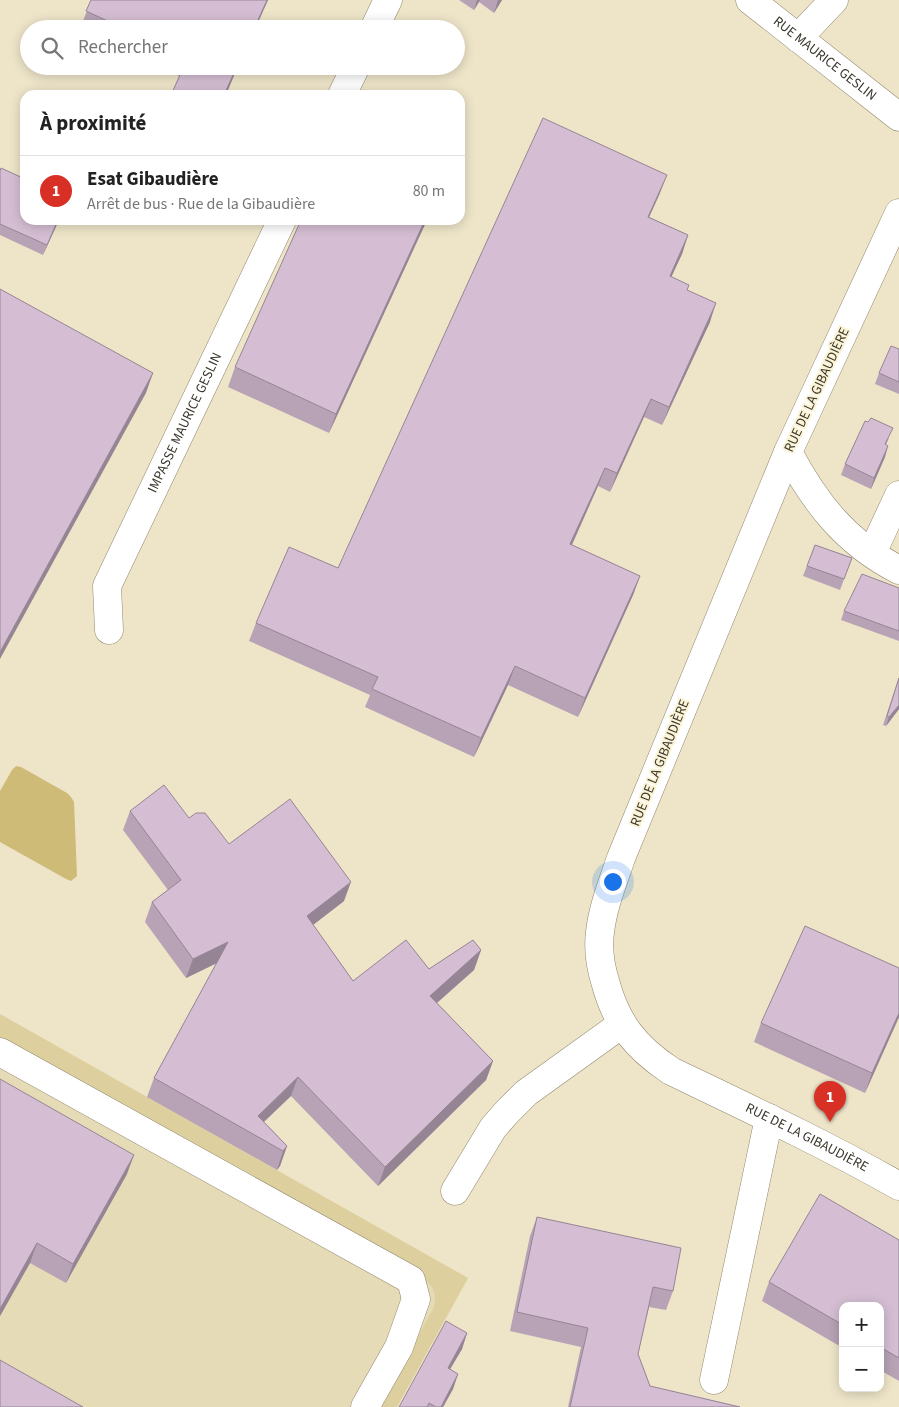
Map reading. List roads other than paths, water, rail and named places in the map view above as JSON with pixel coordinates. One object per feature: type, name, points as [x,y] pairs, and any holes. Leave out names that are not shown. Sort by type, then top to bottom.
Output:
[{"type":"street","points":[[378,20],[388,0]]},
{"type":"street","name":"RUE MAURICE GESLIN","points":[[750,0],[899,117]]},
{"type":"street","points":[[798,38],[834,0]]},
{"type":"street","points":[[344,90],[352,75]]},
{"type":"street","name":"RUE DE LA GIBAUDIÈRE","points":[[899,213],[788,452],[621,858],[603,915],[600,934],[601,968],[610,1000],[622,1024],[638,1044],[654,1059],[671,1071],[856,1161],[899,1186]]},
{"type":"street","name":"IMPASSE MAURICE GESLIN","points":[[109,630],[107,586],[280,225]]},
{"type":"street","points":[[788,452],[808,487],[823,508],[847,535],[899,570]]},
{"type":"street","points":[[872,553],[899,495]]},
{"type":"street","points":[[455,1191],[493,1128],[526,1093],[622,1024]]},
{"type":"street","points":[[0,1052],[411,1280],[416,1299],[399,1347],[365,1407]]},
{"type":"street","points":[[714,1380],[769,1118]]},
{"type":"place","name":"Esat Gibaudière","points":[[830,1122]]}]
